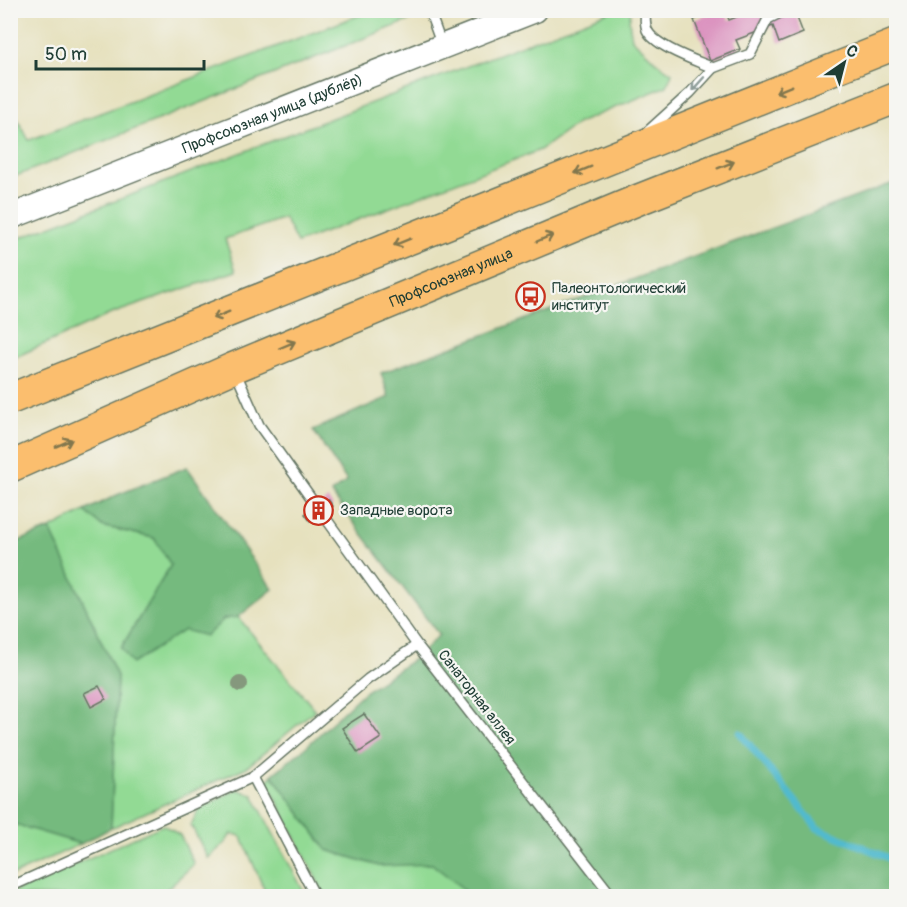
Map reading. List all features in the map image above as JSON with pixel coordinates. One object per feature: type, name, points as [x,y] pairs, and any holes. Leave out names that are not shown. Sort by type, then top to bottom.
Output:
[{"type":"main road","points":[[10,399],[897,44]]},
{"type":"main road","name":"Профсоюзная улица","points":[[10,467],[233,368],[640,199],[897,98]]},
{"type":"street","name":"Профсоюзная улица (дублёр)","points":[[10,217],[535,10]]},
{"type":"lane","points":[[429,10],[442,46]]},
{"type":"lane","points":[[646,10],[648,32],[664,46],[713,68]]},
{"type":"lane","points":[[621,155],[690,93],[713,68],[750,54],[768,19],[786,10]]},
{"type":"lane","name":"Санаторная аллея","points":[[233,368],[259,425],[319,510],[417,645],[612,897]]},
{"type":"lane","points":[[10,887],[253,777],[368,680],[417,645]]},
{"type":"lane","points":[[253,777],[315,897]]},
{"type":"green space","points":[[373,10],[411,11],[413,19],[11,178],[11,108],[29,140]]},
{"type":"green space","points":[[611,11],[631,11],[629,21],[632,39],[672,73],[667,86],[578,123],[540,150],[297,243],[284,218],[225,239],[236,271],[111,314],[11,359],[11,241]]},
{"type":"green space","points":[[896,182],[896,896],[468,896],[461,887],[432,864],[379,866],[327,850],[272,775],[307,746],[364,692],[416,658],[439,635],[331,493],[347,481],[313,430],[389,397],[381,373]]},
{"type":"green space","points":[[187,467],[273,589],[238,617],[224,619],[206,636],[184,630],[132,664],[121,648],[171,565],[154,538],[102,526],[85,511],[117,495]]},
{"type":"green space","points":[[85,511],[102,526],[154,538],[171,565],[121,648],[184,630],[206,636],[224,619],[238,617],[315,710],[247,767],[111,828],[117,676],[50,529]]},
{"type":"green space","points":[[50,529],[117,676],[111,828],[81,844],[11,823],[11,544]]},
{"type":"green space","points":[[272,775],[327,850],[379,866],[432,863],[461,887],[468,896],[325,896],[267,781]]},
{"type":"green space","points":[[237,789],[253,795],[306,896],[267,896],[242,838],[238,835],[231,834],[225,843],[208,858],[191,825],[199,809]]},
{"type":"green space","points":[[11,823],[81,844],[11,876]]},
{"type":"green space","points":[[163,825],[180,835],[194,864],[159,896],[11,896],[11,893]]},
{"type":"building","points":[[719,10],[725,10],[729,20],[754,10],[794,10],[803,33],[779,43],[773,26],[736,40],[740,49],[710,61],[694,20]]},
{"type":"building","name":"Западные ворота","points":[[328,499],[333,506],[310,521],[305,514]]},
{"type":"building","points":[[99,686],[106,699],[91,707],[84,693]]},
{"type":"building","points":[[364,714],[381,738],[358,753],[342,728]]},
{"type":"waterway","points":[[740,733],[817,828],[896,861]]},
{"type":"place","name":"Палеонтологический институт","points":[[531,297]]},
{"type":"place","name":"Западные ворота","points":[[319,510]]}]
